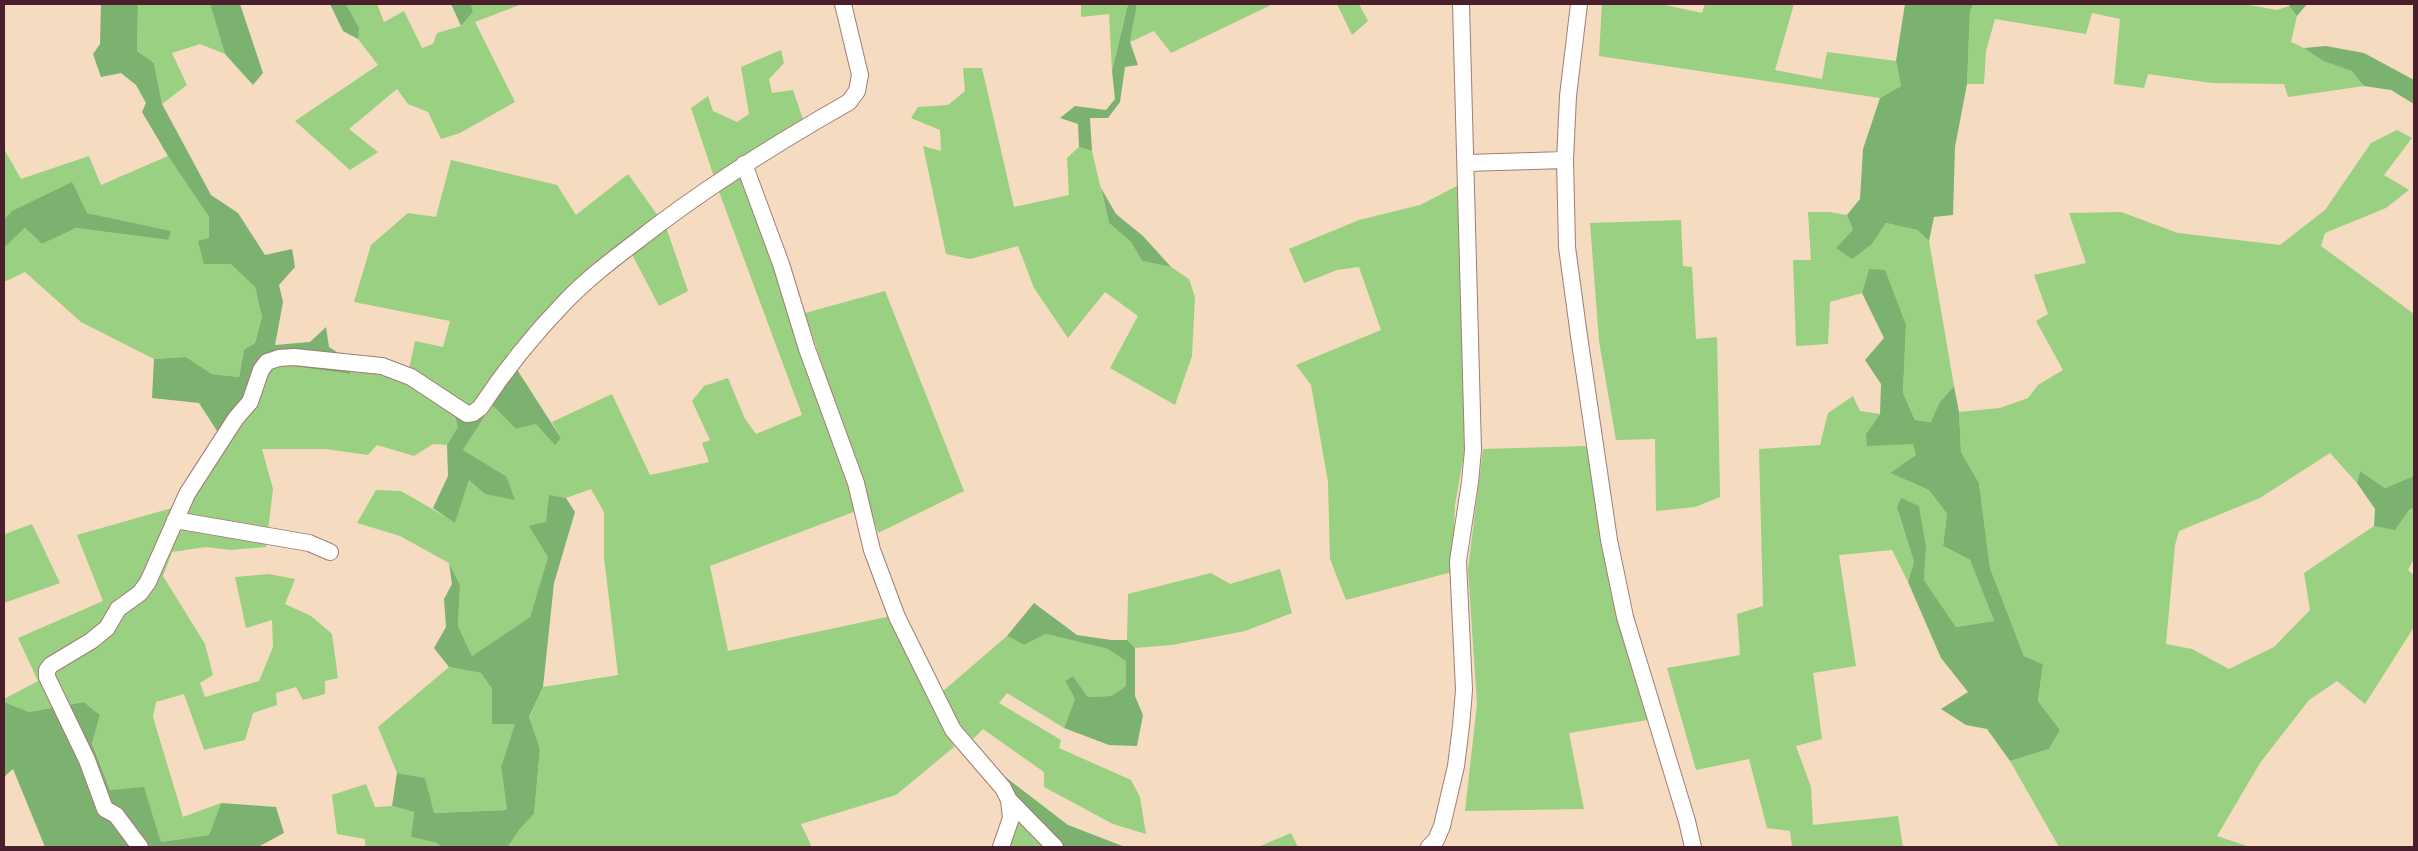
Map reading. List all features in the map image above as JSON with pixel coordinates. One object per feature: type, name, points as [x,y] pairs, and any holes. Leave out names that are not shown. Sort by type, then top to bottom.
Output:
[{"type":"street","points":[[140,847],[122,821],[105,809],[87,760],[48,677],[47,670],[51,665],[91,641],[106,628],[118,609],[140,593],[148,582],[175,520],[199,474],[236,418],[250,402],[261,370],[268,362],[279,358],[294,357],[382,366],[411,377],[467,414],[473,413],[480,408],[509,365],[565,301],[602,268],[660,223],[744,164],[849,102],[856,91],[860,75],[843,4]]},
{"type":"street","points":[[1429,847],[1436,840],[1442,826],[1456,766],[1464,690],[1458,561],[1468,500],[1473,450],[1461,4]]},
{"type":"street","points":[[1579,4],[1568,96],[1565,160],[1568,247],[1609,540],[1625,617],[1688,822],[1693,847]]},
{"type":"street","points":[[1466,163],[1565,160]]},
{"type":"street","points":[[744,164],[759,200],[807,349],[856,483],[872,550],[897,617],[953,730],[1003,788],[1009,800],[1055,847]]},
{"type":"street","points":[[175,520],[309,543],[330,552]]},
{"type":"street","points":[[1001,847],[1011,818],[1009,800]]},
{"type":"green space","points":[[101,4],[138,4],[137,51],[154,63],[162,104],[211,195],[238,213],[265,255],[292,249],[295,267],[279,285],[283,302],[275,345],[310,342],[326,327],[329,347],[348,359],[350,374],[283,365],[256,371],[245,399],[219,434],[199,403],[152,398],[154,359],[186,357],[212,374],[239,377],[244,350],[255,343],[262,317],[255,287],[231,264],[204,264],[198,241],[209,238],[209,217],[168,156],[142,112],[146,103],[136,85],[121,73],[101,77],[93,54],[100,44]]},
{"type":"green space","points":[[138,4],[210,4],[225,54],[200,44],[172,53],[187,85],[162,104],[154,63],[137,51]]},
{"type":"green space","points":[[210,4],[240,4],[263,73],[253,85],[225,54]]},
{"type":"green space","points":[[330,4],[346,4],[359,28],[358,39],[343,31]]},
{"type":"green space","points":[[346,4],[377,4],[384,22],[404,11],[422,48],[433,44],[437,33],[461,26],[473,12],[471,4],[522,4],[475,22],[515,102],[460,133],[441,139],[428,112],[408,104],[397,89],[349,129],[378,152],[350,170],[295,121],[378,65],[358,39],[358,28]]},
{"type":"green space","points":[[451,4],[471,4],[473,12],[461,26]]},
{"type":"green space","points":[[1081,4],[1128,4],[1112,71],[1109,14],[1081,17]]},
{"type":"green space","points":[[1128,4],[1137,4],[1130,42],[1138,65],[1125,67],[1120,102],[1108,118],[1090,118],[1092,151],[1079,147],[1078,124],[1060,118],[1075,106],[1106,110],[1115,99],[1112,71]]},
{"type":"green space","points":[[1137,4],[1273,4],[1171,53],[1154,31],[1130,42]]},
{"type":"green space","points":[[1337,4],[1359,4],[1368,21],[1352,35]]},
{"type":"green space","points":[[1602,4],[1661,4],[1702,13],[1705,4],[1794,4],[1775,70],[1822,79],[1827,52],[1896,61],[1901,86],[1880,98],[1599,56]]},
{"type":"green space","points":[[1905,4],[1974,4],[1970,11],[1967,84],[1955,147],[1953,215],[1934,217],[1929,241],[1917,230],[1886,223],[1872,244],[1852,259],[1836,248],[1853,230],[1847,215],[1860,199],[1863,149],[1880,98],[1901,86],[1896,61]]},
{"type":"green space","points":[[1974,4],[2243,4],[2277,10],[2289,6],[2297,16],[2291,42],[2323,61],[2353,71],[2364,86],[2288,97],[2284,84],[2212,83],[2148,74],[2144,88],[2114,84],[2120,19],[2092,13],[2086,34],[1995,19],[1986,51],[1984,84],[1967,84],[1970,11]]},
{"type":"green space","points":[[2290,4],[2307,4],[2297,16],[2289,6]]},
{"type":"green space","points":[[2326,46],[2364,53],[2414,80],[2414,104],[2391,90],[2364,86],[2352,71],[2323,61],[2304,48]]},
{"type":"green space","points":[[781,50],[784,63],[769,79],[772,93],[793,90],[804,122],[714,177],[691,108],[708,96],[713,111],[737,122],[749,114],[741,67]]},
{"type":"green space","points":[[963,68],[982,68],[1014,207],[1069,195],[1067,158],[1079,147],[1092,151],[1109,223],[1131,242],[1142,261],[1171,267],[1189,279],[1195,297],[1192,356],[1175,405],[1110,368],[1138,316],[1105,292],[1068,338],[1034,288],[1018,246],[970,259],[946,254],[923,146],[941,151],[940,130],[911,118],[918,107],[948,105],[965,91]]},
{"type":"green space","points":[[2397,130],[2412,138],[2384,175],[2409,190],[2386,208],[2325,233],[2321,246],[2414,314],[2414,476],[2385,488],[2360,471],[2357,483],[2330,453],[2260,498],[2179,531],[2175,545],[2166,644],[2192,649],[2229,669],[2274,647],[2310,610],[2304,573],[2374,526],[2395,529],[2409,510],[2414,508],[2414,559],[2408,570],[2414,575],[2414,627],[2365,704],[2337,681],[2309,700],[2260,763],[2217,836],[2250,847],[2059,847],[2010,761],[2049,749],[2060,730],[2038,701],[2043,664],[2024,656],[1990,568],[1979,483],[1961,452],[1959,412],[2000,408],[2028,398],[2038,385],[2063,370],[2036,321],[2048,314],[2034,275],[2086,263],[2069,213],[2121,212],[2178,233],[2280,245],[2325,210],[2371,143]]},
{"type":"green space","points":[[4,149],[21,179],[89,156],[101,185],[168,156],[209,217],[209,238],[255,287],[262,317],[255,343],[244,351],[239,377],[212,374],[186,357],[154,359],[81,322],[25,272],[4,282],[4,248],[25,228],[42,244],[76,228],[167,240],[170,231],[87,213],[11,212],[4,219]]},
{"type":"green space","points":[[451,160],[557,185],[576,215],[628,174],[666,227],[688,291],[659,306],[625,241],[580,281],[507,354],[447,445],[433,444],[414,456],[377,445],[368,455],[326,449],[262,449],[273,489],[266,547],[230,550],[206,547],[172,552],[163,576],[205,644],[213,675],[200,683],[205,697],[259,681],[273,647],[272,620],[246,628],[235,577],[269,574],[295,579],[285,604],[311,616],[332,634],[338,678],[325,681],[325,694],[303,700],[296,687],[276,693],[277,705],[253,713],[245,740],[204,750],[184,694],[156,702],[153,717],[183,817],[221,803],[209,835],[161,842],[144,788],[110,790],[92,742],[100,715],[84,702],[29,712],[4,702],[4,699],[38,681],[18,638],[103,601],[77,535],[172,508],[256,371],[283,365],[349,374],[348,359],[409,370],[415,341],[443,347],[450,321],[354,302],[371,245],[408,213],[436,217]]},
{"type":"green space","points":[[744,174],[859,510],[710,566],[728,651],[891,616],[954,747],[896,795],[801,824],[811,845],[810,847],[508,847],[519,830],[534,814],[540,749],[529,718],[543,687],[618,675],[604,557],[604,512],[591,489],[566,498],[549,496],[548,557],[530,617],[472,656],[458,626],[460,585],[449,563],[400,536],[357,523],[376,490],[401,491],[455,522],[469,480],[506,476],[463,450],[492,405],[516,429],[536,424],[561,438],[552,422],[612,394],[650,475],[709,462],[702,443],[710,440],[692,401],[704,386],[728,378],[745,419],[756,434],[802,415],[718,189]]},
{"type":"green space","points":[[72,182],[87,213],[171,231],[168,240],[76,228],[42,244],[25,228],[4,248],[4,219],[12,211]]},
{"type":"green space","points":[[1459,185],[1465,448],[1455,505],[1452,572],[1346,600],[1330,559],[1328,482],[1311,385],[1296,365],[1381,330],[1359,267],[1337,270],[1304,283],[1289,249],[1359,220],[1420,205]]},
{"type":"green space","points":[[1101,188],[1116,214],[1143,236],[1171,267],[1142,261],[1131,242],[1109,223]]},
{"type":"green space","points":[[1808,212],[1829,212],[1847,215],[1853,230],[1872,244],[1886,223],[1917,230],[1929,241],[1954,386],[1939,403],[1931,422],[1915,420],[1903,393],[1906,325],[1869,270],[1862,293],[1830,302],[1828,344],[1796,346],[1793,260],[1811,260]]},
{"type":"green space","points":[[1681,220],[1683,266],[1692,267],[1696,339],[1717,337],[1720,497],[1695,507],[1656,511],[1655,439],[1616,440],[1599,341],[1590,223]]},
{"type":"green space","points":[[1869,269],[1885,270],[1906,325],[1903,393],[1915,420],[1931,422],[1939,403],[1954,386],[1959,412],[1961,452],[1979,483],[1990,568],[2024,656],[2043,664],[2038,701],[2060,730],[2049,749],[2010,761],[1987,729],[1966,725],[1941,709],[1968,692],[1941,658],[1908,582],[1914,562],[1897,508],[1901,498],[1919,506],[1926,548],[1924,580],[1956,627],[1994,621],[1970,560],[1943,546],[1947,514],[1929,490],[1890,473],[1916,455],[1913,444],[1867,446],[1866,434],[1880,414],[1881,384],[1865,360],[1884,338],[1862,293]]},
{"type":"green space","points":[[885,291],[964,491],[878,533],[805,313]]},
{"type":"green space","points":[[507,354],[561,438],[555,445],[536,424],[516,429],[492,405],[463,450],[506,476],[515,500],[485,494],[469,480],[455,523],[433,508],[448,476],[447,445],[458,427],[453,408],[473,408]]},
{"type":"green space","points":[[1853,396],[1860,411],[1880,414],[1866,434],[1913,443],[1917,455],[1890,473],[1929,490],[1947,514],[1943,546],[1970,560],[1994,621],[1956,627],[1924,580],[1926,548],[1897,509],[1914,562],[1908,582],[1892,550],[1839,555],[1856,666],[1813,673],[1822,739],[1796,746],[1811,787],[1813,825],[1898,816],[1903,847],[1792,847],[1790,831],[1767,828],[1749,759],[1696,770],[1667,668],[1740,655],[1737,614],[1763,606],[1759,449],[1820,445],[1828,413]]},
{"type":"green space","points":[[1587,446],[1648,720],[1569,733],[1584,809],[1465,811],[1477,704],[1468,569],[1483,449]]},
{"type":"green space","points":[[2360,471],[2385,488],[2414,476],[2414,508],[2409,510],[2395,530],[2374,526],[2375,509],[2357,483]]},
{"type":"green space","points":[[549,495],[566,498],[575,512],[554,583],[543,687],[529,717],[540,749],[534,814],[519,830],[508,847],[441,847],[437,843],[411,837],[414,812],[392,806],[397,773],[425,778],[434,813],[507,810],[501,767],[515,724],[492,724],[492,689],[481,673],[449,667],[434,648],[446,627],[444,599],[452,584],[449,563],[460,585],[458,626],[472,656],[530,617],[548,557],[529,526],[546,522]]},
{"type":"green space","points":[[32,524],[60,583],[4,603],[4,531],[5,534]]},
{"type":"green space","points":[[1280,569],[1292,613],[1245,631],[1172,645],[1135,648],[1127,640],[1128,594],[1211,573],[1230,584]]},
{"type":"green space","points":[[1034,603],[1077,635],[1111,640],[1127,640],[1135,648],[1135,696],[1143,715],[1137,746],[1109,745],[1064,728],[1075,699],[1065,681],[1073,676],[1088,697],[1111,696],[1126,686],[1126,661],[1108,649],[1046,634],[1024,645],[1007,636]]},
{"type":"green space","points":[[1046,634],[1108,649],[1126,660],[1126,686],[1111,696],[1088,697],[1073,676],[1065,681],[1075,699],[1064,728],[1007,693],[999,703],[1061,740],[1059,748],[1131,780],[1140,797],[1146,834],[1113,824],[1044,787],[1044,772],[983,729],[973,739],[957,721],[942,692],[1007,636],[1024,645]]},
{"type":"green space","points":[[449,667],[481,673],[492,689],[492,723],[516,723],[501,767],[507,810],[433,813],[425,778],[397,773],[378,727]]},
{"type":"green space","points":[[4,702],[29,712],[84,702],[100,715],[92,743],[110,790],[144,787],[161,842],[209,835],[221,803],[276,807],[284,833],[258,847],[45,847],[13,769],[4,777]]},
{"type":"green space","points":[[1004,776],[1068,825],[1125,847],[1054,847],[1018,803]]},
{"type":"green space","points":[[366,784],[375,807],[392,806],[414,812],[411,837],[437,843],[441,847],[365,847],[365,839],[337,834],[332,795]]},
{"type":"green space","points":[[1019,817],[1054,847],[1008,847]]},
{"type":"green space","points":[[1291,833],[1298,847],[1258,847]]}]
